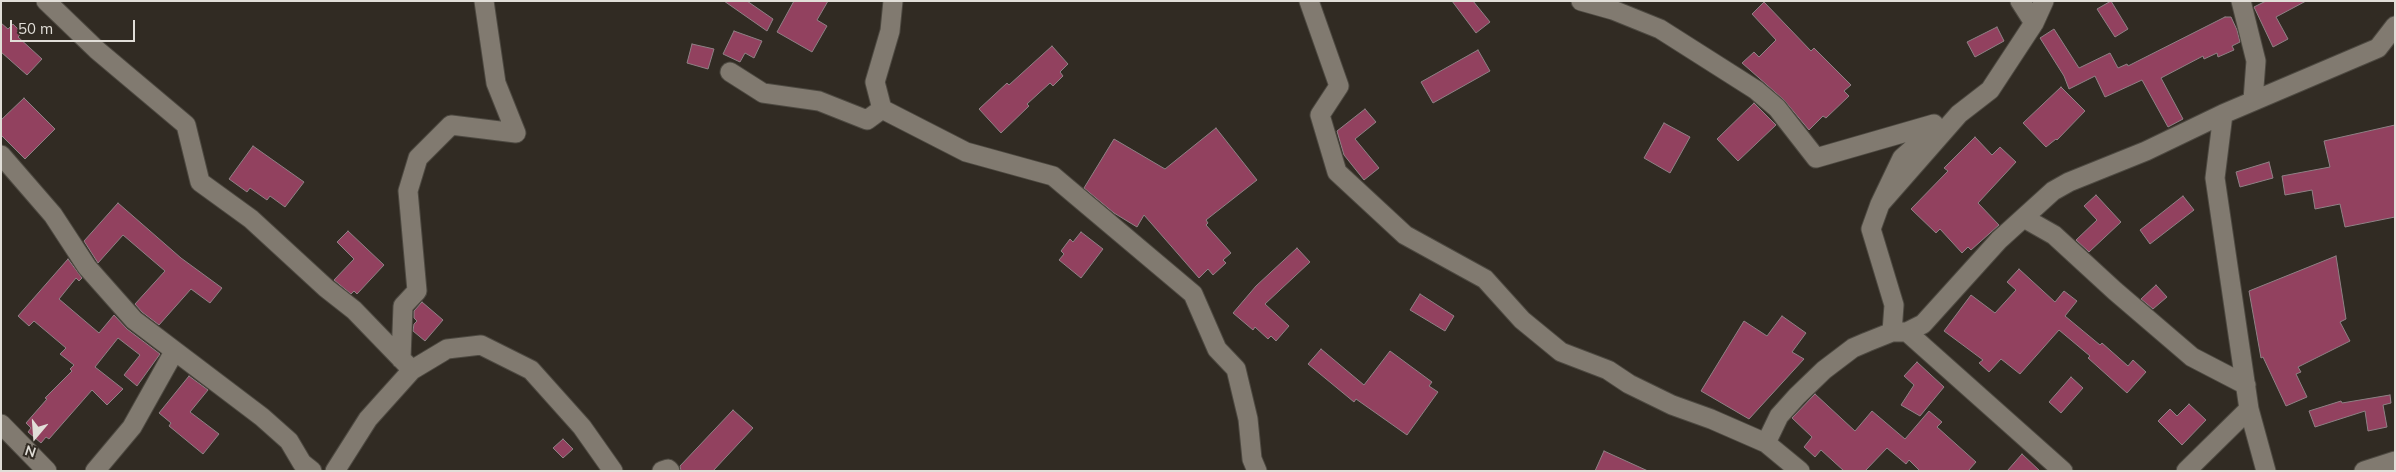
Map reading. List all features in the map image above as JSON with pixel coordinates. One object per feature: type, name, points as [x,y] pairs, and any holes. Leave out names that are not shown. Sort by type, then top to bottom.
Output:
[{"type":"street","points":[[46,1],[97,50],[186,125],[200,182],[251,219],[354,310],[407,365]]},
{"type":"street","points":[[407,365],[403,306],[417,291],[408,191],[418,158],[451,125],[516,133],[496,83],[484,1]]},
{"type":"street","points":[[882,109],[876,82],[890,31],[893,1]]},
{"type":"street","points":[[1309,1],[1339,86],[1320,115],[1337,172],[1405,235],[1485,279],[1522,320],[1561,352],[1608,370],[1629,384],[1672,405],[1711,419],[1766,443],[1800,471]]},
{"type":"street","points":[[1580,1],[1613,10],[1660,29],[1756,90],[1777,108],[1816,158],[1934,124],[1920,142],[1902,158],[1880,204],[1871,229],[1894,305],[1900,332],[2063,471]]},
{"type":"street","points":[[2020,1],[2034,23]]},
{"type":"street","points":[[1880,204],[1959,114],[1990,90],[2034,23],[2044,1]]},
{"type":"street","points":[[2241,1],[2256,61],[2253,100]]},
{"type":"street","points":[[1766,443],[1779,416],[1824,370],[1853,348],[1923,324],[1999,240],[2053,191],[2069,182],[2146,151],[2253,100],[2378,48],[2395,26]]},
{"type":"street","points":[[730,72],[763,93],[819,101],[867,120],[882,109]]},
{"type":"street","points":[[882,109],[966,152],[1053,176],[1193,294],[1217,349],[1236,370],[1248,419],[1252,459],[1257,471]]},
{"type":"street","points":[[2223,114],[2215,178],[2249,409],[2266,471]]},
{"type":"street","points":[[1,155],[53,215],[87,267],[134,320],[262,417],[289,441],[302,463],[312,471]]},
{"type":"street","points":[[2024,218],[2054,235],[2114,291],[2192,357],[2246,385]]},
{"type":"street","points":[[335,471],[368,419],[407,365],[447,349],[481,345],[531,370],[582,428],[613,471]]},
{"type":"street","points":[[96,471],[132,427],[174,352]]},
{"type":"street","points":[[2186,471],[2249,409]]},
{"type":"street","points":[[1,424],[47,471]]},
{"type":"street","points":[[2364,471],[2395,461]]},
{"type":"street","points":[[662,471],[668,469],[670,471]]},
{"type":"building","points":[[724,1],[747,1],[773,19],[767,31]]},
{"type":"building","points":[[794,1],[828,1],[817,20],[827,26],[812,52],[777,32]]},
{"type":"building","points":[[1452,1],[1473,1],[1490,22],[1476,33]]},
{"type":"building","points":[[2111,1],[2128,29],[2115,37],[2097,9]]},
{"type":"building","points":[[2266,1],[2306,1],[2276,17],[2288,39],[2273,47],[2254,7]]},
{"type":"building","points":[[1764,2],[1811,51],[1814,48],[1851,85],[1844,91],[1849,96],[1826,118],[1823,116],[1809,130],[1784,100],[1742,63],[1754,52],[1759,57],[1776,40],[1752,14]]},
{"type":"building","points":[[2225,17],[2231,17],[2237,30],[2240,42],[2232,46],[2234,50],[2218,57],[2217,53],[2204,59],[2203,56],[2161,78],[2183,119],[2168,127],[2142,80],[2105,97],[2095,76],[2069,89],[2064,76],[2040,38],[2054,29],[2079,68],[2110,53],[2118,68],[2127,64],[2128,66]]},
{"type":"building","points":[[1,23],[8,29],[13,24],[22,33],[18,37],[42,59],[27,75],[1,52]]},
{"type":"building","points":[[1997,27],[2004,41],[1975,57],[1967,42]]},
{"type":"building","points":[[734,31],[762,41],[754,58],[745,53],[740,62],[723,54]]},
{"type":"building","points":[[692,44],[714,49],[708,69],[687,63]]},
{"type":"building","points":[[1052,46],[1068,64],[1060,72],[1063,76],[1053,86],[1050,83],[1027,104],[1029,106],[1001,133],[979,109]]},
{"type":"building","points":[[1478,50],[1490,71],[1433,103],[1421,82]]},
{"type":"building","points":[[2061,87],[2085,111],[2057,140],[2046,147],[2023,123]]},
{"type":"building","points":[[24,98],[55,129],[25,159],[1,135],[1,120]]},
{"type":"building","points":[[1754,103],[1776,125],[1738,161],[1717,139]]},
{"type":"building","points":[[1365,109],[1376,122],[1355,139],[1379,168],[1364,180],[1344,155],[1337,131]]},
{"type":"building","points":[[1664,123],[1690,137],[1670,173],[1644,158]]},
{"type":"building","points":[[2395,125],[2395,217],[2345,227],[2340,204],[2315,209],[2312,190],[2285,195],[2282,176],[2330,167],[2324,141]]},
{"type":"building","points":[[1216,128],[1257,180],[1206,220],[1208,223],[1206,225],[1231,253],[1223,260],[1226,263],[1213,275],[1208,269],[1199,278],[1144,215],[1137,227],[1114,213],[1084,188],[1114,139],[1165,169]]},
{"type":"building","points":[[1975,137],[1992,155],[2000,147],[2016,162],[1978,203],[1999,225],[1971,250],[1968,247],[1962,253],[1940,229],[1936,233],[1911,209],[1948,171],[1944,168]]},
{"type":"building","points":[[253,146],[304,182],[285,207],[270,196],[267,200],[250,188],[247,192],[229,179]]},
{"type":"building","points":[[2269,162],[2273,178],[2240,187],[2236,172]]},
{"type":"building","points":[[2096,195],[2121,222],[2089,252],[2076,240],[2097,220],[2084,206]]},
{"type":"building","points":[[2183,196],[2194,210],[2150,244],[2140,230]]},
{"type":"building","points":[[118,203],[181,258],[222,288],[210,303],[191,289],[159,325],[142,312],[135,304],[165,271],[123,235],[98,263],[84,241]]},
{"type":"building","points":[[348,231],[384,265],[357,294],[354,291],[351,294],[334,280],[354,259],[337,242]]},
{"type":"building","points":[[1081,232],[1103,249],[1081,278],[1059,260],[1064,254],[1061,251],[1070,239],[1073,242]]},
{"type":"building","points":[[1297,248],[1310,262],[1265,304],[1289,326],[1276,341],[1271,336],[1268,339],[1255,327],[1253,330],[1233,313],[1256,286]]},
{"type":"building","points":[[2336,256],[2346,319],[2340,322],[2350,341],[2298,367],[2301,372],[2296,374],[2307,397],[2286,406],[2263,357],[2261,358],[2249,291]]},
{"type":"building","points":[[68,259],[82,278],[79,281],[76,278],[59,299],[99,333],[114,315],[127,329],[160,354],[137,386],[124,375],[140,355],[118,338],[95,367],[123,389],[107,405],[92,390],[49,439],[46,437],[41,443],[28,432],[31,428],[26,423],[47,399],[45,398],[72,371],[70,369],[74,365],[60,354],[66,348],[34,321],[29,326],[18,316]]},
{"type":"building","points":[[2019,269],[2055,302],[2064,291],[2077,301],[2065,316],[2100,345],[2102,343],[2128,366],[2133,360],[2146,372],[2127,393],[2088,358],[2090,356],[2059,330],[2020,374],[2001,359],[1989,372],[1979,363],[1983,360],[1944,331],[1971,295],[1995,313],[2016,290],[2007,282]]},
{"type":"building","points":[[2156,285],[2167,297],[2153,309],[2141,299]]},
{"type":"building","points":[[1420,294],[1454,316],[1445,331],[1410,310]]},
{"type":"building","points":[[422,302],[443,320],[425,341],[413,331],[414,324],[417,321],[414,318],[414,311]]},
{"type":"building","points":[[1782,316],[1806,333],[1792,352],[1804,359],[1749,419],[1701,391],[1744,321],[1767,336]]},
{"type":"building","points":[[1321,349],[1364,385],[1390,351],[1432,382],[1429,386],[1438,392],[1407,435],[1356,399],[1354,402],[1308,364]]},
{"type":"building","points":[[1917,362],[1944,387],[1920,416],[1901,405],[1914,385],[1904,376]]},
{"type":"building","points":[[189,376],[208,390],[190,412],[219,434],[203,454],[169,426],[171,423],[159,413]]},
{"type":"building","points":[[2071,377],[2083,388],[2061,413],[2049,402]]},
{"type":"building","points":[[1815,394],[1855,431],[1872,411],[1905,439],[1929,411],[1942,422],[1937,427],[1976,462],[1968,471],[1920,471],[1909,460],[1906,464],[1887,448],[1865,471],[1844,471],[1821,450],[1815,457],[1804,447],[1812,437],[1792,418]]},
{"type":"building","points":[[2390,395],[2391,403],[2383,405],[2387,427],[2368,431],[2365,411],[2315,427],[2309,411],[2341,401],[2342,403]]},
{"type":"building","points":[[2189,404],[2206,420],[2182,445],[2158,421],[2170,409],[2177,416]]},
{"type":"building","points":[[733,410],[753,428],[713,471],[681,471],[680,466]]},
{"type":"building","points":[[563,439],[573,449],[563,458],[553,448]]},
{"type":"building","points":[[1604,451],[1648,471],[1595,471]]},
{"type":"building","points":[[2022,454],[2040,471],[2007,471]]}]
